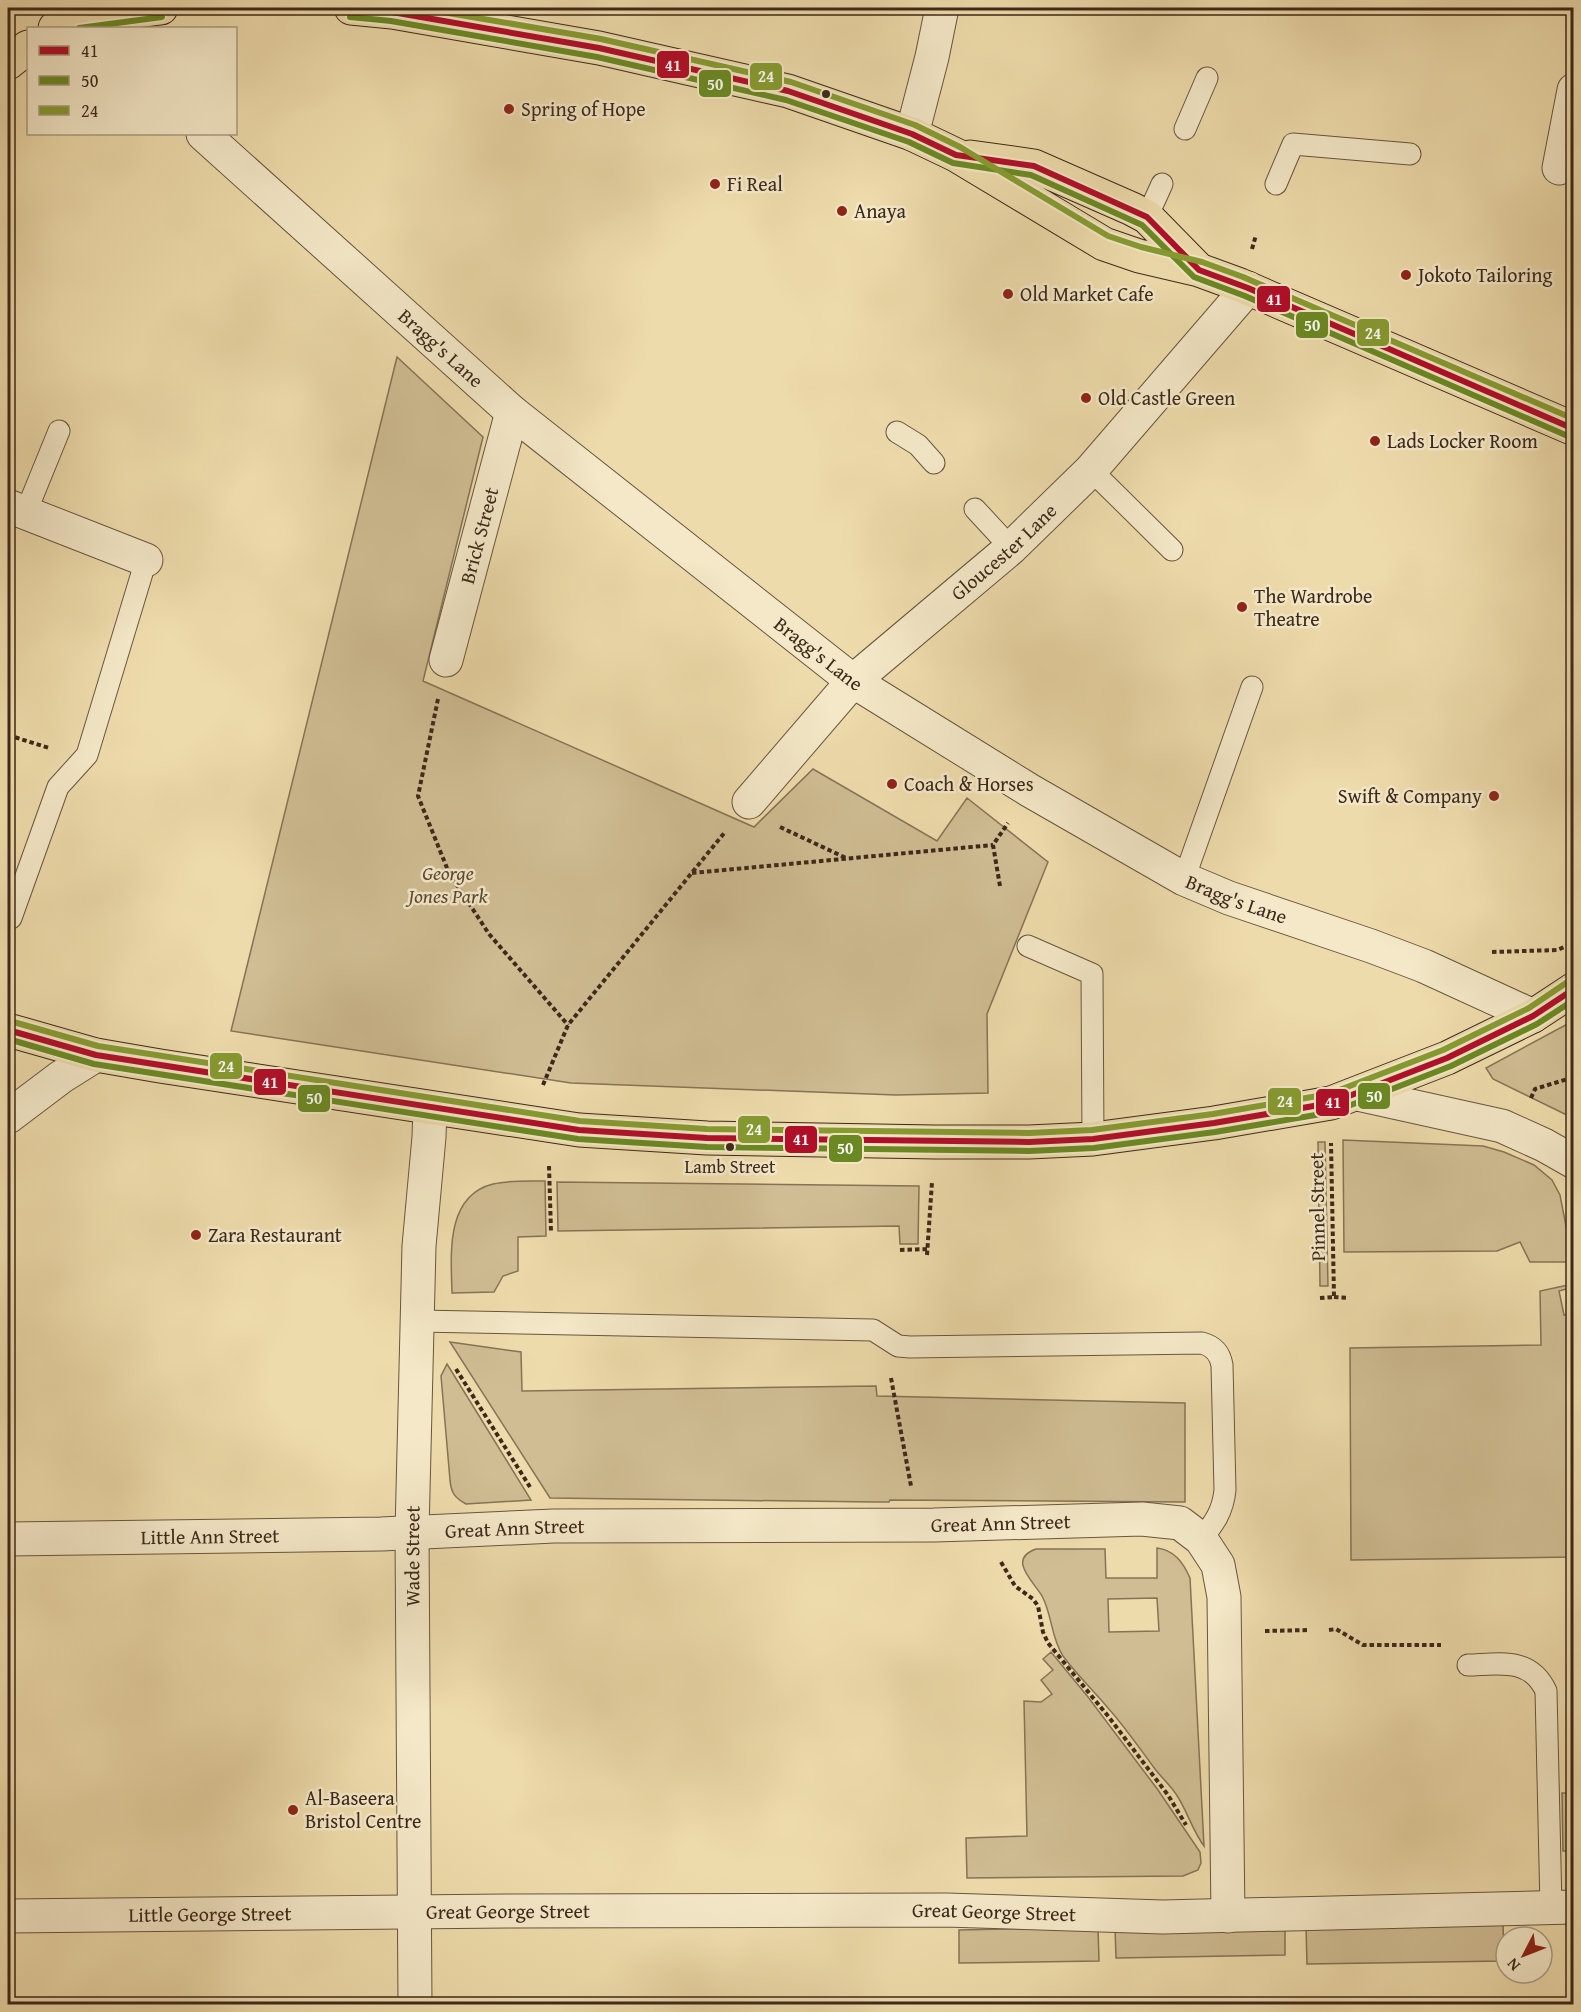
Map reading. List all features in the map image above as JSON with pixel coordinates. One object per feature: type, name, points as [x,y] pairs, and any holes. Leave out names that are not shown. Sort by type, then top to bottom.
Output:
[{"type":"main road","points":[[76,25],[161,8]]},
{"type":"main road","points":[[351,8],[392,12],[599,48],[788,91],[912,134],[956,155],[1104,244],[1138,256],[1199,270],[1248,288],[1574,429]]},
{"type":"main road","points":[[8,63],[27,48]]},
{"type":"main road","points":[[956,155],[1034,166],[1132,209],[1147,217],[1199,270]]},
{"type":"main road","points":[[8,1030],[96,1055],[579,1130],[684,1137],[1029,1142],[1093,1139],[1214,1123],[1344,1099],[1447,1058],[1533,1016],[1574,989]]},
{"type":"street","points":[[912,134],[942,8]]},
{"type":"street","points":[[1558,168],[1574,90]]},
{"type":"street","name":"Bragg's Lane","points":[[204,135],[512,412],[853,681],[1029,790],[1184,879],[1229,898],[1371,946],[1452,977],[1533,1016]]},
{"type":"street","name":"Gloucester Lane","points":[[746,806],[853,681],[1011,548],[1091,470],[1248,288]]},
{"type":"street","name":"Brick Street","points":[[446,660],[512,412]]},
{"type":"street","points":[[17,509],[147,560]]},
{"type":"street","points":[[8,1117],[61,1077],[96,1055]]},
{"type":"street","points":[[1344,1099],[1502,1126],[1574,1162]]},
{"type":"street","name":"Wade Street","points":[[414,2004],[412,1532],[419,1246],[430,1108]]},
{"type":"street","name":"Great Ann Street","points":[[412,1532],[554,1526],[934,1525],[1142,1519],[1180,1523],[1201,1539],[1218,1565],[1224,1597],[1228,1916]]},
{"type":"street","name":"Little Ann Street","points":[[8,1539],[412,1532]]},
{"type":"street","name":"Great George Street","points":[[414,1913],[946,1910],[1163,1917],[1562,1907]]},
{"type":"street","name":"Little George Street","points":[[8,1916],[414,1913]]},
{"type":"lane","points":[[1185,129],[1207,78]]},
{"type":"lane","points":[[1276,184],[1293,144],[1410,154]]},
{"type":"lane","points":[[1147,217],[1162,184]]},
{"type":"lane","points":[[17,509],[58,431]]},
{"type":"lane","points":[[897,432],[918,445],[934,463]]},
{"type":"lane","points":[[1091,470],[1172,550]]},
{"type":"lane","points":[[975,509],[1011,548]]},
{"type":"lane","points":[[11,918],[58,787],[87,755],[147,560]]},
{"type":"lane","points":[[1184,879],[1252,687]]},
{"type":"lane","points":[[1028,946],[1092,974],[1093,1139]]},
{"type":"lane","points":[[418,1321],[868,1330],[878,1332],[898,1346],[910,1347],[1202,1343],[1213,1348],[1221,1358],[1225,1490],[1219,1516],[1201,1539]]},
{"type":"lane","points":[[1468,1665],[1505,1664],[1524,1667],[1538,1677],[1546,1690],[1562,1907]]},
{"type":"path","points":[[446,660],[418,796],[448,873],[489,934],[568,1025]]},
{"type":"path","points":[[8,735],[33,743]]},
{"type":"path","points":[[1000,886],[993,845],[1029,790]]},
{"type":"path","points":[[553,1087],[543,1085],[568,1025],[746,806],[847,858]]},
{"type":"path","points":[[692,873],[993,845]]},
{"type":"path","points":[[1452,977],[1463,953],[1557,950],[1574,943]]},
{"type":"path","name":"Pinnel Street","points":[[1334,1297],[1344,1099]]},
{"type":"path","points":[[900,1250],[927,1252],[935,1142]]},
{"type":"path","points":[[549,1161],[551,1232]]},
{"type":"path","points":[[1320,1298],[1349,1298]]},
{"type":"path","points":[[884,1336],[914,1500],[934,1525]]},
{"type":"path","points":[[452,1362],[554,1526]]},
{"type":"path","points":[[981,1524],[1011,1580],[1038,1606],[1043,1632],[1048,1643],[1168,1796],[1192,1834]]},
{"type":"path","points":[[1329,1629],[1336,1629],[1363,1645],[1445,1645],[1468,1665]]},
{"type":"green space","name":"George Jones Park","points":[[397,357],[483,437],[423,681],[754,827],[813,769],[937,841],[967,798],[1048,862],[987,1014],[988,1093],[896,1095],[571,1083],[231,1031]]},
{"type":"green space","points":[[1573,1021],[1573,1118],[1493,1079],[1486,1068]]},
{"type":"green space","points":[[1343,1140],[1483,1146],[1534,1165],[1552,1180],[1560,1195],[1573,1262],[1530,1262],[1520,1242],[1497,1251],[1344,1252]]},
{"type":"green space","points":[[1318,1142],[1325,1142],[1328,1286],[1320,1286]]},
{"type":"green space","points":[[512,1181],[545,1181],[546,1236],[518,1237],[518,1271],[503,1276],[494,1292],[452,1293],[451,1262],[454,1229],[466,1201],[477,1191],[493,1184]]},
{"type":"green space","points":[[557,1182],[919,1186],[918,1244],[900,1244],[899,1226],[558,1231]]},
{"type":"green space","points":[[1573,1284],[1573,1287],[1559,1291],[1564,1315],[1573,1313],[1573,1557],[1351,1560],[1350,1348],[1541,1345],[1540,1291]]},
{"type":"green space","points":[[450,1342],[521,1352],[522,1391],[876,1386],[877,1396],[1185,1403],[1185,1502],[890,1500],[889,1502],[875,1502],[550,1498]]},
{"type":"green space","points":[[447,1364],[531,1500],[466,1504],[454,1495],[450,1480],[441,1376]]},
{"type":"green space","points":[[1157,1548],[1173,1554],[1190,1578],[1204,1846],[1174,1791],[1114,1715],[1063,1656],[1056,1642],[1045,1603],[1025,1571],[1023,1558],[1036,1549],[1105,1549],[1106,1578],[1157,1578]],"holes":[[[1157,1598],[1159,1631],[1109,1632],[1108,1599]]]},
{"type":"green space","points":[[1051,1652],[1158,1790],[1200,1852],[1201,1863],[1198,1870],[1183,1876],[967,1878],[966,1838],[1027,1836],[1024,1701],[1041,1702],[1052,1694],[1041,1680],[1053,1670],[1043,1659]]},
{"type":"green space","points":[[1562,1793],[1573,1793],[1573,1851],[1563,1851]]},
{"type":"green space","points":[[1503,1922],[1503,1925],[1494,1925],[1494,1961],[1307,1964],[1306,1925]]},
{"type":"green space","points":[[1285,1924],[1285,1955],[1116,1958],[1115,1927]]},
{"type":"green space","points":[[1098,1927],[1099,1961],[959,1963],[959,1930]]},
{"type":"transit line","name":"41","points":[[351,8],[392,12],[599,48],[788,91],[912,134],[956,155],[1034,166],[1147,217],[1199,270],[1248,288],[1574,429]]},
{"type":"transit line","name":"24","points":[[419,8],[601,39],[791,82],[915,125],[960,147],[1108,236],[1141,247],[1202,262],[1243,277],[1574,419]]},
{"type":"transit line","name":"50","points":[[87,27],[162,17]]},
{"type":"transit line","name":"50","points":[[350,17],[391,21],[597,57],[786,100],[909,142],[953,163],[1031,175],[1142,225],[1194,277],[1245,296],[1570,437]]},
{"type":"transit line","name":"24","points":[[10,1021],[98,1046],[580,1121],[707,1129],[1029,1133],[1092,1130],[1213,1114],[1329,1094],[1443,1050],[1529,1008],[1569,981]]},
{"type":"transit line","name":"41","points":[[8,1030],[96,1055],[579,1130],[707,1138],[1029,1142],[1093,1139],[1214,1123],[1331,1103],[1447,1058],[1533,1016],[1574,989]]},
{"type":"transit line","name":"50","points":[[8,1039],[94,1064],[578,1139],[707,1147],[1029,1151],[1094,1148],[1215,1132],[1333,1112],[1451,1066],[1537,1024],[1574,1000]]},
{"type":"place","name":"Spring of Hope","points":[[509,109]]},
{"type":"place","name":"Fi Real","points":[[715,184]]},
{"type":"place","name":"Anaya","points":[[842,211]]},
{"type":"place","name":"Jokoto Tailoring","points":[[1406,275]]},
{"type":"place","name":"Old Market Cafe","points":[[1008,294]]},
{"type":"place","name":"Old Castle Green","points":[[1086,398]]},
{"type":"place","name":"Lads Locker Room","points":[[1375,441]]},
{"type":"place","name":"The Wardrobe Theatre","points":[[1242,607]]},
{"type":"place","name":"Coach & Horses","points":[[892,784]]},
{"type":"place","name":"Swift & Company","points":[[1494,796]]},
{"type":"place","name":"Lamb Street","points":[[730,1147]]},
{"type":"place","name":"Zara Restaurant","points":[[196,1235]]},
{"type":"place","name":"Al-Baseera Bristol Centre","points":[[293,1810]]}]
